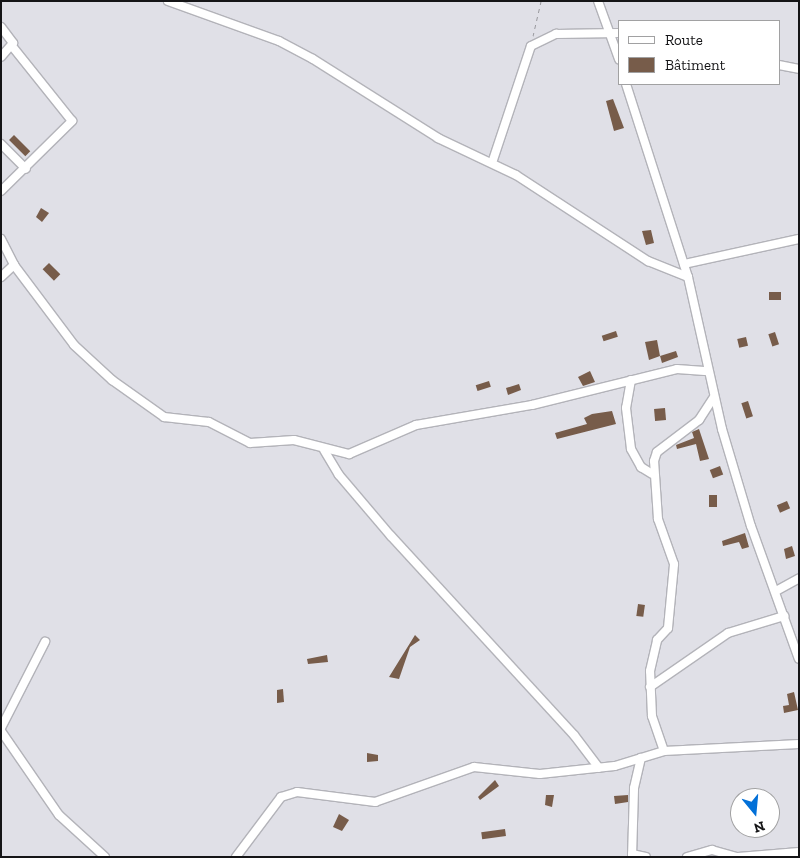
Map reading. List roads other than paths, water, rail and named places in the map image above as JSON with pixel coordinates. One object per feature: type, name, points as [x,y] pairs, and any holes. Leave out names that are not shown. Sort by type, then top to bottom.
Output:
[{"type":"street","points":[[168,1],[279,41],[350,80],[438,138],[492,163],[648,262],[688,277]]},
{"type":"street","points":[[598,1],[618,56]]},
{"type":"street","points":[[1,28],[12,46],[72,121],[26,169],[1,191]]},
{"type":"street","points":[[492,163],[531,46],[556,34],[608,30],[618,33]]},
{"type":"street","points":[[1,57],[12,46]]},
{"type":"street","points":[[780,65],[799,69]]},
{"type":"street","points":[[626,85],[688,277],[714,397],[751,526],[799,659]]},
{"type":"street","points":[[1,144],[26,169]]},
{"type":"street","points":[[1,239],[14,265],[74,345],[112,380],[164,417],[209,422],[250,443],[294,440],[324,450],[360,451],[416,425],[532,405],[677,369],[708,371]]},
{"type":"street","points":[[684,264],[799,239]]},
{"type":"street","points":[[1,278],[14,265]]},
{"type":"street","points":[[631,380],[626,408],[631,449],[641,467],[652,474]]},
{"type":"street","points":[[664,751],[652,716],[650,686],[657,640],[668,628],[674,564],[660,526],[652,474],[657,452],[699,420],[714,397]]},
{"type":"street","points":[[324,450],[339,475],[391,536],[574,735],[599,768]]},
{"type":"street","points":[[776,591],[799,578]]},
{"type":"street","points":[[650,686],[728,633],[784,616]]},
{"type":"street","points":[[45,642],[1,730],[59,815],[104,857]]},
{"type":"street","points":[[236,857],[281,797],[297,792],[375,802],[474,767],[540,774],[599,768],[664,751],[799,744]]},
{"type":"street","points":[[641,758],[634,788],[632,856],[646,857]]},
{"type":"street","points":[[687,857],[712,850],[737,857],[799,852]]}]
